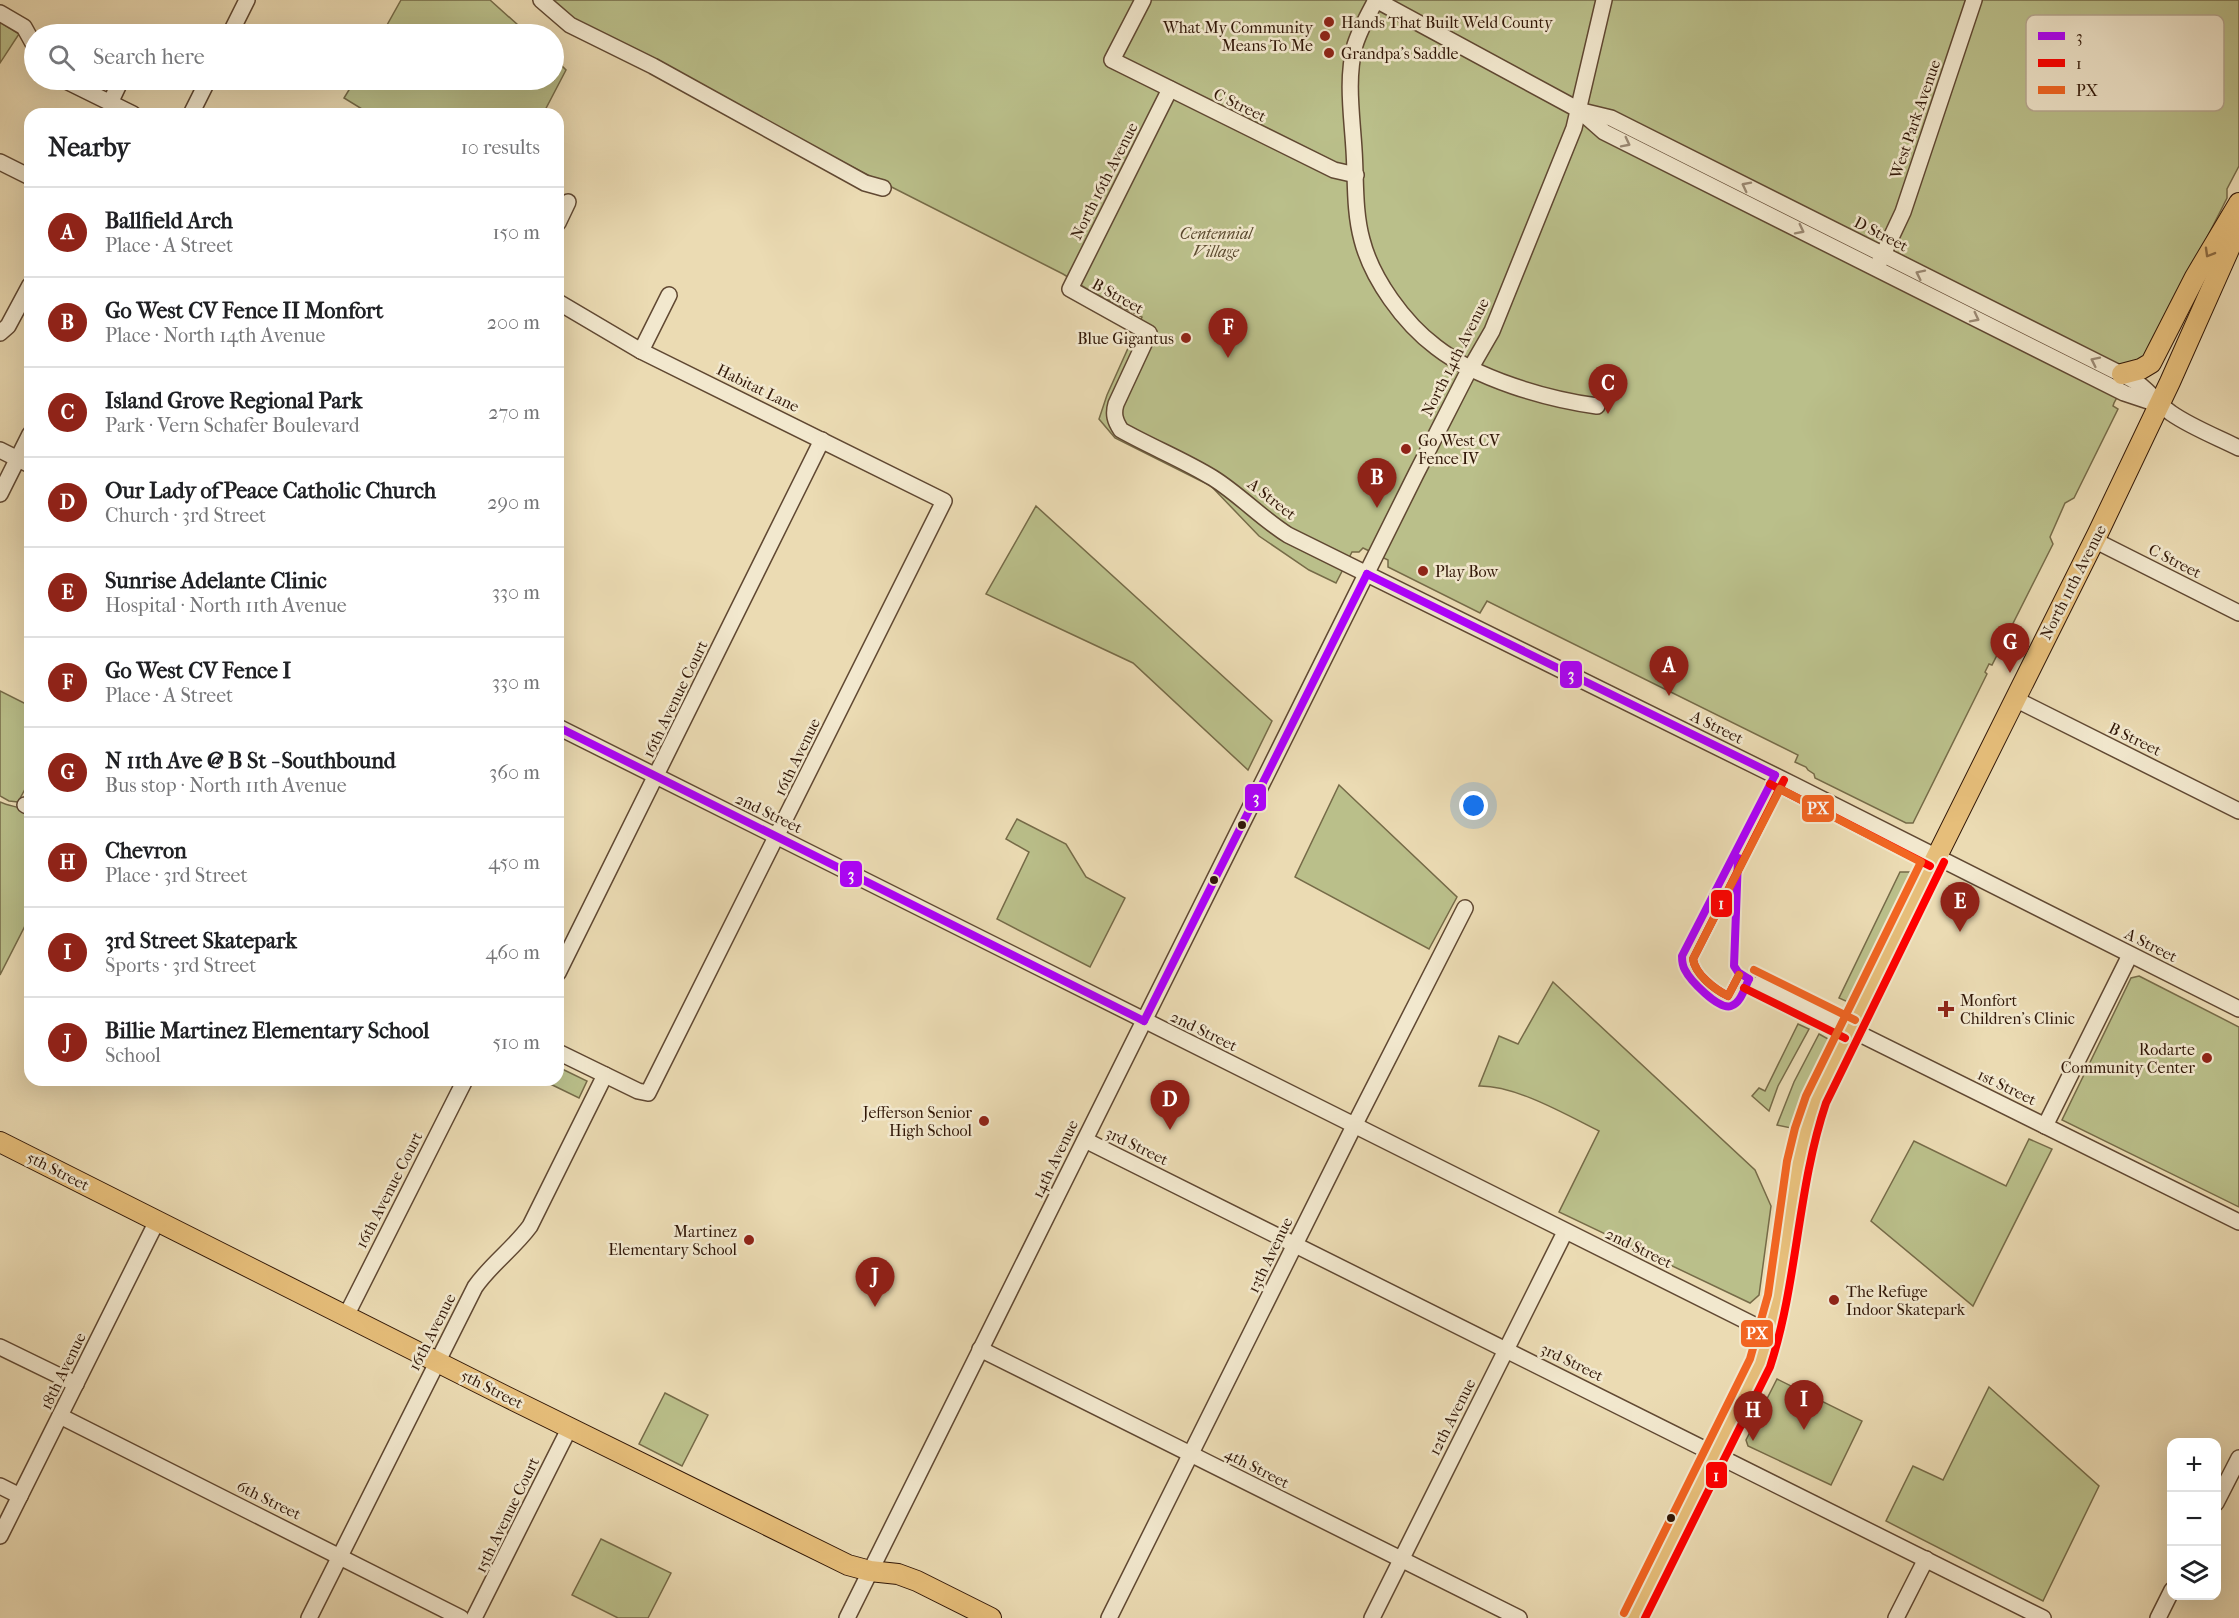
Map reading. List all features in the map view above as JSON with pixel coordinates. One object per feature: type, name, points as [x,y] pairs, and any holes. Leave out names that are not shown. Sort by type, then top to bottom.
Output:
[{"type":"main road","points":[[2122,374],[2141,369],[2151,363],[2195,277],[2239,203]]},
{"type":"main road","name":"North 11th Avenue","points":[[1633,1618],[1753,1378],[1770,1333],[1779,1297],[1794,1175],[1804,1130],[1816,1099],[2160,405],[2239,227]]},
{"type":"main road","name":"5th Street","points":[[0,1142],[840,1561],[870,1571],[898,1574],[917,1581],[991,1618]]},
{"type":"street","points":[[235,24],[247,0]]},
{"type":"street","points":[[541,0],[570,25],[653,66],[865,183],[883,188]]},
{"type":"street","name":"C Street","points":[[1143,0],[1112,60],[1334,170],[1356,175]]},
{"type":"street","points":[[1376,0],[1361,30],[1351,67],[1358,221],[1370,264],[1398,308],[1436,348],[1471,367],[1531,393],[1597,406]]},
{"type":"street","name":"D Street","points":[[1376,0],[1579,110],[1604,132],[1882,258],[2122,374],[2140,384],[2173,415],[2239,448]]},
{"type":"street","name":"North 14th Avenue","points":[[1297,715],[1471,367],[1492,331],[1574,128],[1604,0]]},
{"type":"street","name":"West Park Avenue","points":[[1882,258],[1903,212],[1974,0]]},
{"type":"street","points":[[0,13],[20,22],[24,27]]},
{"type":"street","name":"North 16th Avenue","points":[[1070,289],[1170,89]]},
{"type":"street","points":[[83,90],[120,108]]},
{"type":"street","points":[[110,103],[117,90]]},
{"type":"street","points":[[193,108],[203,90]]},
{"type":"street","points":[[0,162],[24,174]]},
{"type":"street","points":[[564,210],[568,202]]},
{"type":"street","name":"D Street","points":[[1882,258],[2124,393],[2160,405]]},
{"type":"street","name":"B Street","points":[[1070,289],[1149,333]]},
{"type":"street","points":[[641,351],[669,295]]},
{"type":"street","points":[[0,333],[8,326],[24,296]]},
{"type":"street","name":"Habitat Lane","points":[[564,306],[641,351],[944,501]]},
{"type":"street","name":"A Street","points":[[1149,333],[1116,404],[1114,412],[1116,423],[1121,430],[1211,477],[1232,491],[1266,522],[2239,1009]]},
{"type":"street","name":"16th Avenue Court","points":[[564,961],[822,440]]},
{"type":"street","points":[[0,450],[24,462],[0,494]]},
{"type":"street","name":"16th Avenue","points":[[309,1618],[475,1287],[484,1273],[521,1239],[530,1226],[604,1075],[638,1091],[648,1093],[944,501]]},
{"type":"street","name":"C Street","points":[[2094,540],[2239,613]]},
{"type":"street","name":"B Street","points":[[2014,699],[2239,810]]},
{"type":"street","name":"14th Avenue","points":[[847,1618],[1297,715]]},
{"type":"street","name":"2nd Street","points":[[564,730],[1770,1333]]},
{"type":"street","name":"13th Avenue","points":[[1109,1618],[1465,908]]},
{"type":"street","points":[[2045,1126],[2130,955]]},
{"type":"street","name":"1st Street","points":[[1760,984],[2239,1222]]},
{"type":"street","points":[[564,1055],[604,1075]]},
{"type":"street","name":"16th Avenue Court","points":[[346,1316],[462,1086]]},
{"type":"street","name":"3rd Street","points":[[1085,1140],[2043,1618]]},
{"type":"street","name":"18th Avenue","points":[[0,1536],[157,1221]]},
{"type":"street","name":"12th Avenue","points":[[1372,1618],[1565,1232]]},
{"type":"street","points":[[0,1347],[76,1384]]},
{"type":"street","name":"4th Street","points":[[980,1349],[1519,1618]]},
{"type":"street","name":"6th Street","points":[[60,1416],[461,1618]]},
{"type":"street","name":"15th Avenue Court","points":[[474,1618],[570,1427]]},
{"type":"street","points":[[2221,1495],[2238,1460]]},
{"type":"street","points":[[0,1486],[20,1496]]},
{"type":"street","points":[[1896,1618],[1926,1559]]},
{"type":"street","points":[[2158,1618],[2167,1600]]},
{"type":"green space","points":[[401,0],[490,0],[517,24],[388,24]]},
{"type":"green space","name":"Centennial Village","points":[[551,0],[2239,0],[2239,166],[2227,189],[2227,198],[2148,353],[2125,383],[2114,403],[2113,406],[2118,409],[2074,498],[2065,503],[2050,537],[2053,544],[1992,665],[1989,664],[1985,672],[1987,674],[1913,823],[1906,823],[1815,778],[1806,767],[1795,762],[1798,755],[1487,601],[1480,613],[1388,567],[1388,560],[1363,548],[1359,552],[1352,552],[1336,583],[1309,570],[1259,536],[1211,486],[1115,438],[1099,419],[1107,395],[1142,317],[572,19]]},
{"type":"green space","points":[[0,22],[19,34],[0,63]]},
{"type":"green space","points":[[349,90],[556,90],[546,108],[360,108],[344,98]]},
{"type":"green space","points":[[1036,506],[1272,721],[1248,770],[1133,663],[986,594]]},
{"type":"green space","points":[[0,691],[24,703],[24,791],[18,802],[9,801],[0,796]]},
{"type":"green space","points":[[1339,785],[1457,897],[1429,949],[1295,877]]},
{"type":"green space","points":[[0,802],[24,810],[24,928],[0,975]]},
{"type":"green space","points":[[1017,819],[1066,844],[1086,877],[1125,898],[1090,967],[997,919],[1029,852],[1006,839]]},
{"type":"green space","points":[[1900,872],[1914,872],[1848,1002],[1839,998]]},
{"type":"green space","points":[[2139,976],[2239,1027],[2239,1207],[2062,1120],[2131,978]]},
{"type":"green space","points":[[1553,982],[1755,1170],[1771,1206],[1759,1295],[1750,1303],[1559,1212],[1599,1131],[1556,1109],[1508,1090],[1479,1086],[1499,1036],[1518,1044]]},
{"type":"green space","points":[[1798,1024],[1809,1029],[1778,1086],[1769,1111],[1752,1096],[1759,1088],[1765,1091]]},
{"type":"green space","points":[[1819,1034],[1830,1040],[1806,1088],[1791,1128],[1777,1125],[1794,1082]]},
{"type":"green space","points":[[564,1070],[587,1081],[579,1098],[554,1086],[564,1086]]},
{"type":"green space","points":[[2029,1139],[2052,1149],[1973,1306],[1871,1221],[1914,1141],[2006,1186]]},
{"type":"green space","points":[[1777,1379],[1862,1421],[1831,1485],[1748,1446],[1746,1440]]},
{"type":"green space","points":[[1989,1387],[2099,1486],[2043,1601],[1886,1521],[1913,1466],[1943,1480]]},
{"type":"green space","points":[[665,1393],[708,1415],[682,1466],[639,1444]]},
{"type":"green space","points":[[601,1539],[671,1573],[648,1618],[618,1618],[572,1595]]},
{"type":"transit line","name":"3","points":[[1367,574],[1775,775]]},
{"type":"transit line","name":"3","points":[[1144,1021],[1367,574]]},
{"type":"transit line","name":"3","points":[[564,730],[1144,1021]]},
{"type":"transit line","name":"3","points":[[1749,979],[1737,1002],[1731,1006],[1725,1006],[1712,999],[1692,980],[1684,968],[1682,956],[1775,775]]},
{"type":"transit line","name":"1","points":[[1739,975],[1728,996],[1706,980],[1697,970],[1693,959],[1784,780]]},
{"type":"transit line","name":"1","points":[[1770,784],[1930,866]]},
{"type":"transit line","name":"PX","points":[[1624,1613],[1750,1359],[1768,1295],[1787,1161],[1806,1096],[1921,862],[1780,789],[1693,959],[1697,970],[1706,981],[1728,996],[1739,975]]},
{"type":"transit line","name":"3","points":[[1738,858],[1734,966],[1738,972],[1749,979]]},
{"type":"transit line","name":"1","points":[[1645,1618],[1770,1367],[1786,1302],[1809,1168],[1826,1103],[1944,862]]},
{"type":"transit line","name":"PX","points":[[1754,970],[1855,1020]]},
{"type":"transit line","name":"1","points":[[1744,988],[1845,1038]]},
{"type":"place","name":"Hands That Built Weld County","points":[[1329,22]]},
{"type":"place","name":"What My Community Means To Me","points":[[1325,36]]},
{"type":"place","name":"Grandpa's Saddle","points":[[1329,53]]},
{"type":"place","name":"Blue Gigantus","points":[[1186,338]]},
{"type":"place","name":"Go West CV Fence I","points":[[1228,358]]},
{"type":"place","name":"Island Grove Regional Park","points":[[1608,414]]},
{"type":"place","name":"Go West CV Fence IV","points":[[1406,449]]},
{"type":"place","name":"Go West CV Fence II Monfort","points":[[1377,508]]},
{"type":"place","name":"Play Bow","points":[[1423,571]]},
{"type":"place","name":"N 11th Ave @ B St - Southbound","points":[[2010,673]]},
{"type":"place","name":"Ballfield Arch","points":[[1669,696]]},
{"type":"place","name":"Sunrise Adelante Clinic","points":[[1960,932]]},
{"type":"place","name":"Monfort Children's Clinic","points":[[1946,1009]]},
{"type":"place","name":"Rodarte Community Center","points":[[2207,1058]]},
{"type":"place","name":"Jefferson Senior High School","points":[[984,1121]]},
{"type":"place","name":"Our Lady of Peace Catholic Church","points":[[1170,1130]]},
{"type":"place","name":"Martinez Elementary School","points":[[749,1240]]},
{"type":"place","name":"The Refuge Indoor Skatepark","points":[[1834,1300]]},
{"type":"place","name":"Billie Martinez Elementary School","points":[[875,1307]]},
{"type":"place","name":"3rd Street Skatepark","points":[[1804,1430]]},
{"type":"place","name":"Chevron","points":[[1753,1441]]}]
